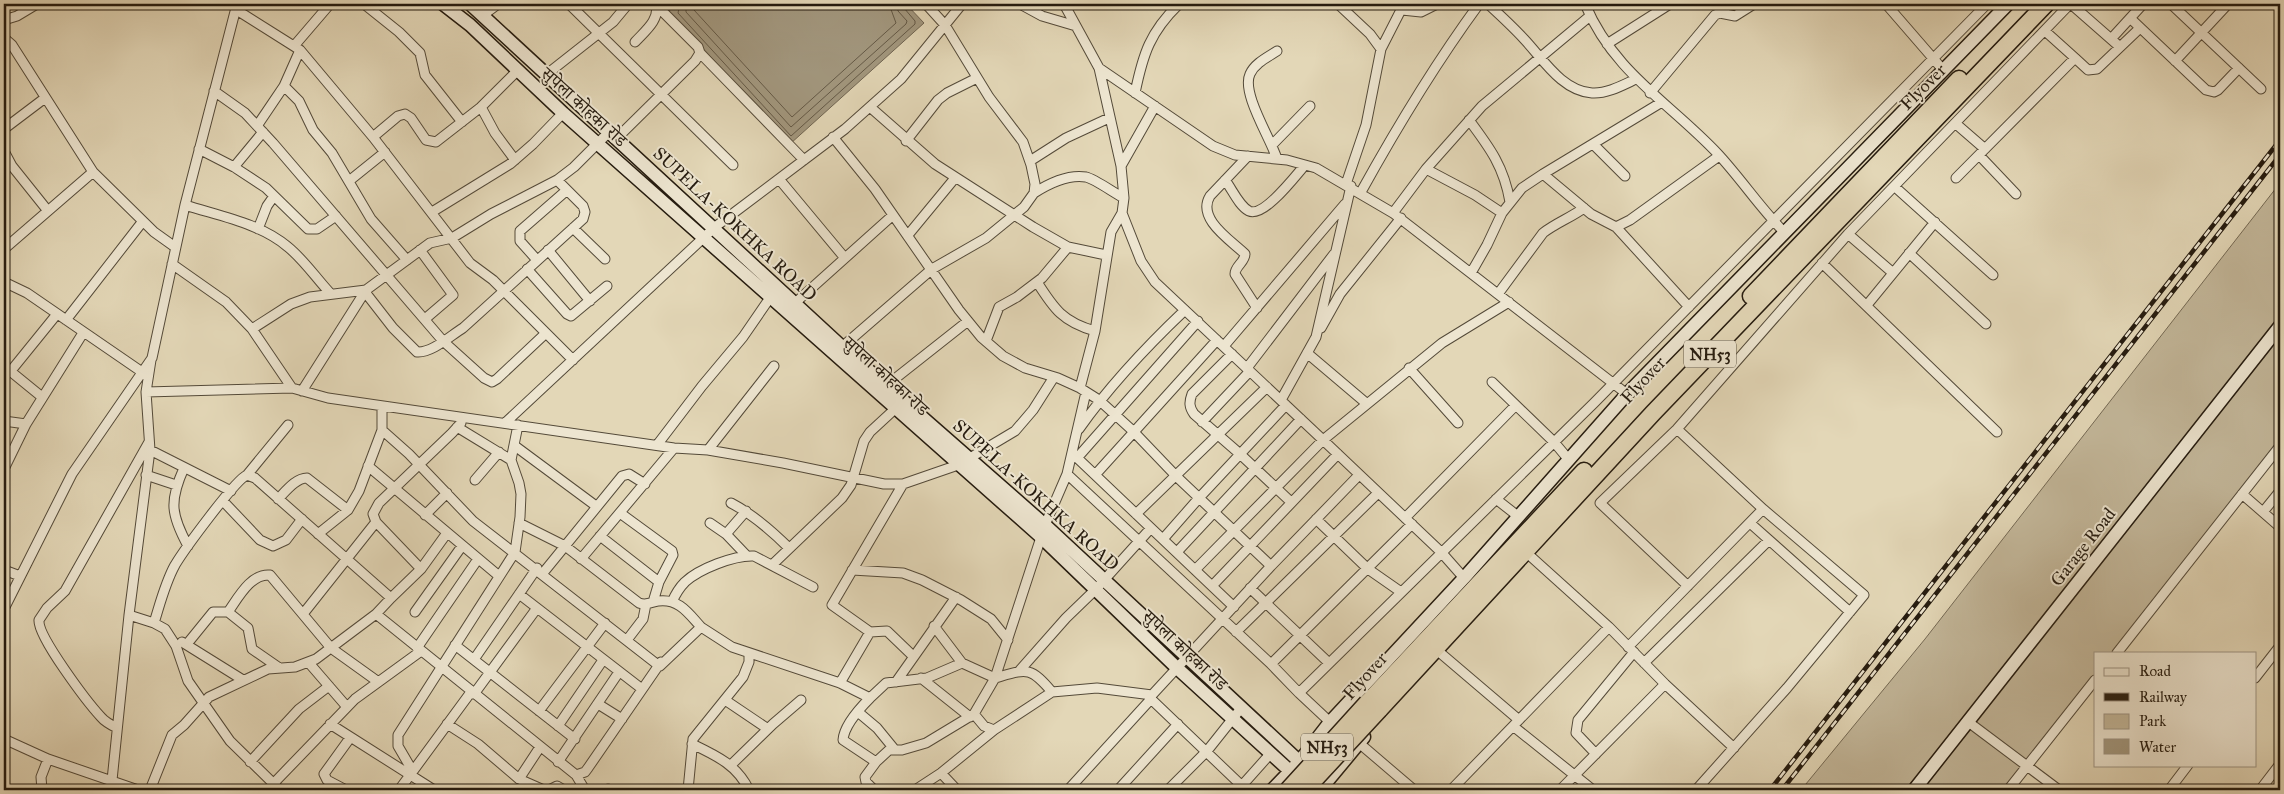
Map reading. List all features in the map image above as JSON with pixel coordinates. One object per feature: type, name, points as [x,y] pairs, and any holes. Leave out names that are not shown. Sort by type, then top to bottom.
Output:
[{"type":"highway","name":"Flyover","points":[[1288,790],[1420,645],[1646,406],[1890,149],[2033,4]]},
{"type":"highway","name":"Flyover","points":[[1305,780],[1653,413],[2046,4]]},
{"type":"street","points":[[4,20],[17,16],[36,4]]},
{"type":"street","points":[[234,167],[260,129],[284,86],[297,48],[330,4]]},
{"type":"street","points":[[364,4],[399,32],[420,53],[425,74],[462,122]]},
{"type":"street","name":"सुपेला कोहका रोड","points":[[444,4],[470,25],[562,112],[958,465],[1043,531]]},
{"type":"street","name":"SUPELA-KOKHKA ROAD","points":[[470,4],[842,347],[970,458],[1100,585],[1188,658],[1242,707],[1305,780],[1322,789]]},
{"type":"street","points":[[483,16],[498,4]]},
{"type":"street","points":[[569,4],[733,165]]},
{"type":"street","points":[[547,74],[599,34],[620,15],[628,4]]},
{"type":"street","points":[[842,347],[932,269],[986,238],[1015,215],[1031,200],[1034,193],[1035,184],[1030,161],[1020,137],[977,78],[945,25],[926,4]]},
{"type":"street","points":[[504,423],[715,228],[833,138],[901,79],[962,4]]},
{"type":"street","points":[[1020,4],[1042,16],[1076,26]]},
{"type":"street","points":[[1064,4],[1100,68],[1109,118],[1121,166],[1124,198],[1122,213],[1111,232],[1095,331],[1080,388]]},
{"type":"street","points":[[1135,93],[1142,57],[1152,36],[1160,22],[1178,4]]},
{"type":"street","points":[[1338,4],[1370,34],[1381,49]]},
{"type":"street","points":[[1316,337],[1347,202],[1348,185],[1366,124],[1381,49],[1387,34],[1403,7],[1421,12],[1437,4]]},
{"type":"street","points":[[1360,192],[1411,103],[1451,42],[1479,4]]},
{"type":"street","points":[[1488,4],[1561,79],[1575,89],[1592,93],[1607,92],[1636,79]]},
{"type":"street","points":[[1585,4],[1607,44],[1636,79],[1650,93],[1690,125],[1785,233]]},
{"type":"street","points":[[1607,44],[1670,4]]},
{"type":"street","points":[[1650,93],[1715,15],[1720,13],[1735,16],[1754,4]]},
{"type":"street","points":[[1886,4],[1944,71]]},
{"type":"street","points":[[1300,693],[1689,307],[1987,4]]},
{"type":"street","points":[[1272,790],[1295,767],[1330,722],[1464,578],[1627,394],[2008,4]]},
{"type":"street","points":[[1322,789],[1438,651],[1528,554],[2054,4]]},
{"type":"street","points":[[1688,586],[1600,503],[1677,428],[1848,234],[2071,4],[2120,47]]},
{"type":"street","points":[[2111,39],[2143,4]]},
{"type":"street","points":[[2171,4],[2261,89]]},
{"type":"street","points":[[2176,61],[2228,4]]},
{"type":"street","points":[[635,42],[655,18],[657,5]]},
{"type":"street","points":[[657,5],[698,46],[700,53],[804,160]]},
{"type":"street","points":[[111,790],[129,616],[150,450],[146,392],[185,205],[236,6],[297,48],[373,137],[470,263],[503,290],[573,360]]},
{"type":"street","points":[[1163,539],[1240,454],[1283,402],[1340,294],[1397,216],[1426,170],[1469,120],[1590,16]]},
{"type":"street","points":[[2130,18],[2206,90],[2214,92],[2239,68]]},
{"type":"street","points":[[2045,30],[2088,70],[2097,69],[2140,28]]},
{"type":"street","points":[[4,38],[8,48],[45,98],[93,172],[154,232],[176,247]]},
{"type":"street","points":[[1277,51],[1253,68],[1248,80],[1250,95],[1277,159]]},
{"type":"street","points":[[302,391],[366,291],[430,243],[452,238],[491,214],[557,180],[598,143],[614,135],[695,61],[700,53]]},
{"type":"street","points":[[1956,178],[2075,58]]},
{"type":"street","points":[[1100,68],[1213,146],[1235,155],[1277,159],[1316,168],[1360,192],[1397,216],[1627,394]]},
{"type":"street","points":[[373,137],[402,115],[408,115],[426,140],[433,143],[481,107],[518,70]]},
{"type":"street","points":[[906,141],[938,100],[946,93],[977,78]]},
{"type":"street","points":[[284,86],[299,101],[313,130],[332,153],[380,231],[407,260]]},
{"type":"street","points":[[214,91],[245,114],[260,129],[443,341],[476,372],[492,382],[546,333]]},
{"type":"street","points":[[4,129],[45,98]]},
{"type":"street","points":[[1471,273],[1488,245],[1502,213],[1522,188],[1662,102]]},
{"type":"street","points":[[1121,166],[1155,106]]},
{"type":"street","points":[[1272,145],[1310,106]]},
{"type":"street","points":[[481,107],[495,134],[516,160]]},
{"type":"street","points":[[870,107],[906,141],[955,178],[1068,246],[1106,255]]},
{"type":"street","points":[[432,212],[516,160],[562,112]]},
{"type":"street","points":[[1030,161],[1066,138],[1109,118]]},
{"type":"street","points":[[1469,120],[1491,148],[1505,176],[1510,202]]},
{"type":"street","points":[[1954,123],[1982,152],[2016,194]]},
{"type":"street","points":[[833,138],[908,235],[968,321],[986,341],[1002,356],[1025,368],[1080,388],[1099,400],[1133,430],[1177,477],[1271,566]]},
{"type":"street","points":[[1593,144],[1625,176]]},
{"type":"street","points":[[199,149],[234,167],[274,196],[308,229],[317,229],[336,216]]},
{"type":"street","points":[[4,151],[12,166],[48,211]]},
{"type":"street","points":[[349,181],[385,152]]},
{"type":"street","points":[[1248,156],[1210,196],[1207,208],[1214,226],[1245,254],[1245,258],[1236,269],[1235,274],[1257,308]]},
{"type":"street","points":[[1616,227],[1630,220],[1719,156]]},
{"type":"street","points":[[1225,180],[1242,205],[1253,212],[1268,206],[1306,165]]},
{"type":"street","points":[[4,172],[12,166]]},
{"type":"street","points":[[1426,170],[1475,194],[1502,213]]},
{"type":"street","points":[[4,249],[93,172]]},
{"type":"street","points":[[1543,174],[1584,208],[1616,227],[1689,307]]},
{"type":"street","points":[[908,235],[955,178]]},
{"type":"street","points":[[1034,193],[1044,185],[1056,181],[1087,178],[1124,198]]},
{"type":"street","points":[[779,179],[844,257]]},
{"type":"street","points":[[366,291],[393,328],[417,352],[424,351],[443,341],[463,328],[583,219],[585,212],[582,206],[557,180]]},
{"type":"street","points":[[1895,187],[1993,275]]},
{"type":"street","points":[[537,260],[520,241],[520,231],[567,190]]},
{"type":"street","points":[[258,229],[267,206],[274,196]]},
{"type":"street","points":[[1095,475],[1133,430],[1257,308],[1347,202]]},
{"type":"street","points":[[185,205],[258,229],[288,247],[330,293]]},
{"type":"street","points":[[1498,294],[1543,233],[1553,225],[1569,218],[1584,208]]},
{"type":"street","points":[[1122,213],[1141,261],[1155,282],[1441,552],[1464,578]]},
{"type":"street","points":[[795,303],[893,215]]},
{"type":"street","points":[[66,320],[143,221]]},
{"type":"street","points":[[1867,305],[1935,222]]},
{"type":"street","points":[[573,228],[605,259]]},
{"type":"street","points":[[1848,234],[1893,273]]},
{"type":"street","points":[[986,341],[999,307],[1037,282],[1068,246]]},
{"type":"street","points":[[420,250],[453,295],[425,319]]},
{"type":"street","points":[[548,250],[590,301]]},
{"type":"street","points":[[1202,422],[1248,369],[1335,252]]},
{"type":"street","points":[[1909,253],[1986,324]]},
{"type":"street","points":[[1822,263],[1997,432]]},
{"type":"street","points":[[172,264],[226,302],[252,329],[292,388]]},
{"type":"street","points":[[527,269],[569,316],[574,316],[606,286]]},
{"type":"street","points":[[4,282],[27,293],[142,372]]},
{"type":"street","points":[[1037,282],[1048,300],[1066,320],[1077,326],[1095,331]]},
{"type":"street","points":[[657,445],[702,386],[743,337],[769,297],[779,287]]},
{"type":"street","points":[[252,329],[291,304],[330,293],[366,291]]},
{"type":"street","points":[[1196,570],[1323,440],[1366,403],[1442,343],[1509,302]]},
{"type":"street","points":[[1076,433],[1099,400],[1135,359],[1185,310]]},
{"type":"street","points":[[42,397],[7,369],[57,314]]},
{"type":"street","points":[[887,385],[968,321]]},
{"type":"street","points":[[1074,455],[1114,414],[1198,321]]},
{"type":"street","name":"Garage Road","points":[[1914,790],[2280,326]]},
{"type":"street","points":[[4,468],[26,424],[83,333]]},
{"type":"street","points":[[1308,353],[1366,403]]},
{"type":"street","points":[[1232,354],[1192,394],[1189,402],[1190,408],[1202,422],[1219,435],[1292,502]]},
{"type":"street","points":[[4,609],[72,474],[152,358]]},
{"type":"street","points":[[714,451],[774,366]]},
{"type":"street","points":[[1409,368],[1458,423]]},
{"type":"street","points":[[146,392],[292,388],[328,398],[674,448],[714,451],[783,463],[853,479],[884,484],[903,484],[958,465],[1014,431],[1033,410],[1054,377]]},
{"type":"street","points":[[1492,382],[1554,442],[1569,460]]},
{"type":"street","points":[[1136,514],[1177,477],[1267,387]]},
{"type":"street","points":[[874,790],[865,780],[876,762],[889,750],[902,750],[926,742],[972,716],[995,678],[1043,531],[1074,455],[1076,433],[1086,392],[1080,388]]},
{"type":"street","points":[[318,534],[348,510],[359,491],[382,430],[382,406]]},
{"type":"street","points":[[1270,664],[1368,569],[1408,521],[1515,406]]},
{"type":"street","points":[[772,564],[842,498],[853,479],[864,442],[870,432],[896,408]]},
{"type":"street","points":[[421,569],[372,516],[375,509],[395,487],[461,423],[461,418]]},
{"type":"street","points":[[1176,552],[1301,419]]},
{"type":"street","points":[[4,421],[26,424]]},
{"type":"street","points":[[154,623],[164,588],[188,546],[231,491],[288,425]]},
{"type":"street","points":[[411,772],[398,746],[398,735],[515,552],[519,523],[519,483],[511,460],[518,425]]},
{"type":"street","points":[[457,427],[511,460]]},
{"type":"street","points":[[1677,428],[1763,510],[1864,595],[1696,790]]},
{"type":"street","points":[[382,430],[473,521],[540,571],[626,640],[660,664]]},
{"type":"street","points":[[117,728],[101,717],[54,654],[41,632],[39,620],[47,608],[65,591],[150,439]]},
{"type":"street","points":[[515,446],[596,506]]},
{"type":"street","points":[[2118,652],[2280,446]]},
{"type":"street","points":[[581,558],[674,448]]},
{"type":"street","points":[[150,450],[231,491]]},
{"type":"street","points":[[474,480],[499,452]]},
{"type":"street","points":[[1212,586],[1338,454]]},
{"type":"street","points":[[1074,455],[1234,606]]},
{"type":"street","points":[[368,466],[499,576]]},
{"type":"street","points":[[184,468],[173,495],[177,526],[188,546]]},
{"type":"street","points":[[247,474],[255,478],[392,598]]},
{"type":"street","points":[[1066,474],[1330,722]]},
{"type":"street","points":[[146,475],[176,485]]},
{"type":"street","points":[[474,658],[519,594],[564,546],[624,475],[632,475],[645,484]]},
{"type":"street","points":[[1068,790],[1250,588],[1359,475]]},
{"type":"street","points":[[278,498],[295,483],[303,478],[307,478],[348,510]]},
{"type":"street","points":[[903,484],[832,605],[870,632],[887,631],[913,656]]},
{"type":"street","points":[[2263,512],[2280,491]]},
{"type":"street","points":[[425,515],[447,493]]},
{"type":"street","points":[[1236,632],[1378,493]]},
{"type":"street","points":[[2242,494],[2280,527]]},
{"type":"street","points":[[1496,499],[1519,516]]},
{"type":"street","points":[[223,501],[260,540],[273,546],[286,540],[302,520]]},
{"type":"street","points":[[731,503],[767,525],[790,548]]},
{"type":"street","points":[[1596,754],[1576,733],[1578,720],[1631,650],[1688,586],[1763,510]]},
{"type":"street","points":[[726,534],[746,511]]},
{"type":"street","points":[[620,512],[672,551],[671,558],[659,582],[660,602]]},
{"type":"street","points":[[1316,519],[1368,569],[1401,592]]},
{"type":"street","points":[[303,614],[376,522]]},
{"type":"street","points":[[519,523],[564,546],[639,603],[660,602],[682,605],[701,627],[732,647],[840,683],[870,698]]},
{"type":"street","points":[[710,523],[726,534],[747,556]]},
{"type":"street","points":[[1750,523],[1850,612]]},
{"type":"street","points":[[1020,670],[1151,528]]},
{"type":"street","points":[[150,790],[172,735],[184,725],[204,702],[215,693],[255,674],[278,667],[295,667],[308,662],[331,648],[376,614],[421,569],[447,534]]},
{"type":"street","points":[[600,536],[659,582]]},
{"type":"street","points":[[1644,663],[1769,540]]},
{"type":"street","points":[[414,612],[462,546]]},
{"type":"street","points":[[1528,554],[1609,628],[1665,684],[1734,748]]},
{"type":"street","points":[[626,640],[660,602],[684,582],[696,574],[735,557],[754,556],[813,587]]},
{"type":"street","points":[[129,616],[154,623],[165,629],[170,636],[188,681],[230,741],[277,787],[330,724],[347,707],[419,649],[478,559]]},
{"type":"street","points":[[4,570],[20,576]]},
{"type":"street","points":[[852,570],[904,573],[922,580],[991,619],[1008,640]]},
{"type":"street","points":[[228,612],[251,582],[265,574],[270,575],[331,648],[377,681]]},
{"type":"street","name":"सुपेला कोहका रोड","points":[[1100,585],[1177,668],[1271,753],[1295,767]]},
{"type":"street","points":[[1250,588],[1330,663]]},
{"type":"street","points":[[519,594],[642,689]]},
{"type":"street","points":[[896,682],[934,626],[956,598]]},
{"type":"street","points":[[398,790],[447,724],[490,672],[536,608]]},
{"type":"street","points":[[187,644],[213,612],[228,612],[248,628],[252,649],[278,667]]},
{"type":"street","points":[[376,614],[576,775],[585,790]]},
{"type":"street","points":[[539,711],[606,623]]},
{"type":"street","points":[[934,626],[962,663],[995,678],[1020,670],[1028,670],[1038,675],[1052,692]]},
{"type":"street","points":[[576,775],[588,768],[660,664],[701,627]]},
{"type":"street","points":[[1451,790],[1609,628]]},
{"type":"street","points":[[840,683],[870,632]]},
{"type":"street","points":[[170,636],[187,644],[244,680]]},
{"type":"street","points":[[455,645],[575,739]]},
{"type":"street","points":[[2256,677],[2280,646]]},
{"type":"street","points":[[1438,651],[1516,723],[1593,790]]},
{"type":"street","points":[[688,790],[692,744],[697,732],[743,677],[750,662],[749,653]]},
{"type":"street","points":[[558,726],[603,660]]},
{"type":"street","points":[[308,662],[347,707]]},
{"type":"street","points":[[876,762],[843,740],[844,733],[870,698],[886,683],[921,678],[962,663]]},
{"type":"street","points":[[558,762],[619,672]]},
{"type":"street","points":[[921,678],[984,726],[994,730]]},
{"type":"street","points":[[2008,790],[2094,681]]},
{"type":"street","points":[[1560,790],[1665,684]]},
{"type":"street","points":[[250,762],[298,709],[329,686]]},
{"type":"street","points":[[915,790],[941,773],[994,730],[1052,692],[1097,688],[1152,697],[1207,751],[1240,788],[1271,753]]},
{"type":"street","points":[[725,700],[768,729]]},
{"type":"street","points":[[731,765],[801,700]]},
{"type":"street","points":[[598,704],[622,719]]},
{"type":"street","points":[[1168,790],[1207,751],[1242,707]]},
{"type":"street","points":[[858,712],[877,728],[895,750]]},
{"type":"street","points":[[1967,721],[2059,790]]},
{"type":"street","points":[[330,724],[350,738],[411,772],[434,790]]},
{"type":"street","points":[[447,724],[478,744],[519,779],[544,790]]},
{"type":"street","points":[[1118,790],[1178,724]]},
{"type":"street","points":[[346,790],[327,780],[324,774],[350,738]]},
{"type":"street","points":[[4,739],[48,759],[138,790]]},
{"type":"street","points":[[1359,743],[1414,790]]},
{"type":"street","points":[[692,744],[716,755],[731,765],[741,776],[749,790]]},
{"type":"street","points":[[519,779],[540,747]]},
{"type":"street","points":[[42,790],[41,781],[48,759]]},
{"type":"street","points":[[2260,790],[2280,764]]},
{"type":"street","points":[[2169,790],[2187,766]]},
{"type":"street","points":[[941,773],[952,789]]},
{"type":"street","points":[[549,790],[557,786],[564,790]]},
{"type":"green space","points":[[2280,183],[2280,448],[2118,652],[2094,652],[2094,681],[2008,790],[1801,790],[1925,639]]},
{"type":"water","points":[[677,4],[906,4],[924,23],[790,144],[669,11]]},
{"type":"railway","points":[[1770,790],[2280,140]]},
{"type":"railway","points":[[1782,790],[2280,155]]}]
